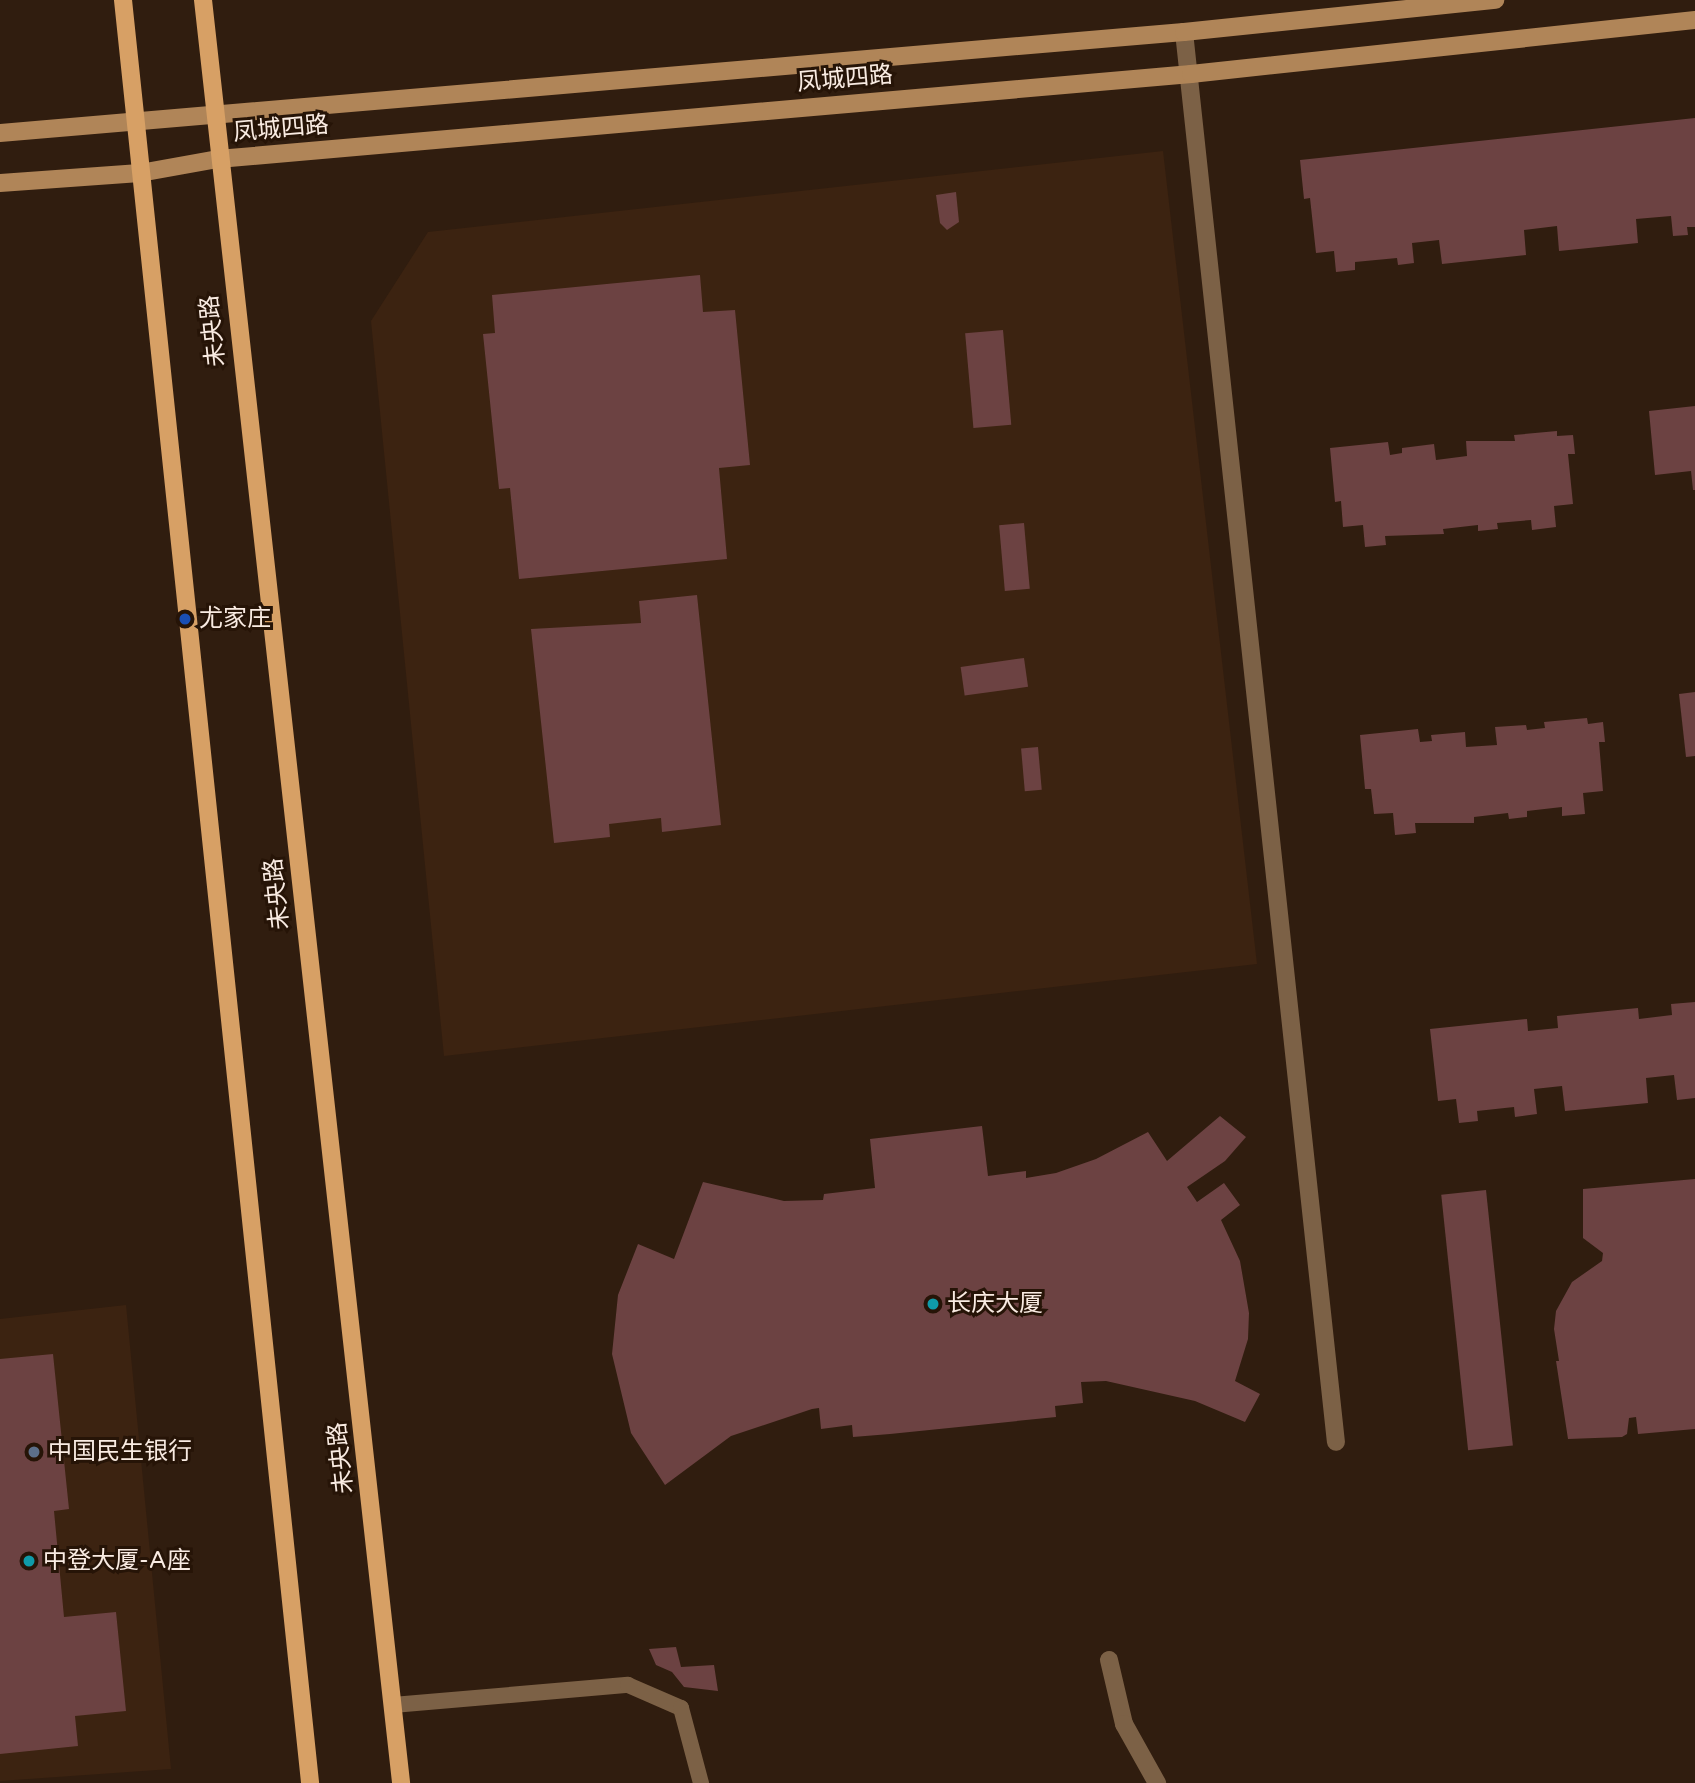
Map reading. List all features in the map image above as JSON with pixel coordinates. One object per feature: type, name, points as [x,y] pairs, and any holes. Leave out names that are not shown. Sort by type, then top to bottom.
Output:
[{"type":"main road","points":[[123,0],[310,1783]]},
{"type":"main road","name":"未央路","points":[[203,0],[218,159],[401,1783]]},
{"type":"street","name":"凤城四路","points":[[0,133],[137,124],[1184,32],[1495,0]]},
{"type":"street","name":"凤城四路","points":[[0,183],[140,173],[218,159],[1191,74],[1695,20]]},
{"type":"street","points":[[1184,32],[1191,74],[1336,1442]]},
{"type":"street","points":[[1109,1660],[1124,1724],[1157,1783]]},
{"type":"lane","points":[[393,1705],[628,1685],[681,1708],[701,1783]]},
{"type":"shaded area","points":[[1163,151],[1257,964],[444,1056],[371,321],[428,232]]},
{"type":"shaded area","points":[[126,1305],[171,1769],[0,1781],[0,1319]]},
{"type":"building","points":[[1695,118],[1695,227],[1687,227],[1688,235],[1673,236],[1671,216],[1636,219],[1638,243],[1559,251],[1557,226],[1524,230],[1526,255],[1442,264],[1439,240],[1412,243],[1414,263],[1398,265],[1397,258],[1355,262],[1355,270],[1336,272],[1334,251],[1316,253],[1310,198],[1304,199],[1300,160]]},
{"type":"building","points":[[956,192],[959,222],[947,230],[940,223],[936,195]]},
{"type":"building","points":[[700,275],[703,312],[735,310],[750,465],[719,468],[727,559],[519,579],[510,488],[499,489],[483,334],[495,333],[492,295]]},
{"type":"building","points":[[1003,330],[1011,425],[973,428],[965,333]]},
{"type":"building","points":[[1695,406],[1693,490],[1691,471],[1655,475],[1649,411]]},
{"type":"building","points":[[1557,431],[1557,436],[1573,435],[1575,454],[1568,454],[1573,504],[1554,506],[1556,527],[1532,530],[1531,520],[1497,523],[1498,529],[1478,531],[1478,525],[1443,529],[1444,534],[1385,536],[1386,545],[1365,547],[1363,525],[1343,527],[1341,501],[1335,502],[1330,448],[1388,442],[1390,455],[1402,453],[1402,448],[1434,444],[1436,460],[1467,456],[1466,441],[1515,441],[1514,435]]},
{"type":"building","points":[[1024,523],[1030,589],[1005,591],[999,525]]},
{"type":"building","points":[[697,595],[721,825],[662,832],[661,818],[609,824],[610,837],[554,843],[531,629],[641,623],[639,601]]},
{"type":"building","points":[[1024,658],[1028,687],[965,696],[961,667]]},
{"type":"building","points":[[1695,692],[1695,756],[1686,757],[1679,694]]},
{"type":"building","points":[[1587,718],[1588,724],[1603,722],[1605,742],[1599,742],[1603,791],[1583,793],[1585,814],[1562,816],[1562,807],[1527,811],[1527,817],[1509,819],[1508,813],[1474,817],[1474,823],[1415,823],[1416,833],[1395,835],[1393,813],[1374,814],[1371,789],[1365,789],[1360,735],[1418,729],[1420,742],[1432,741],[1431,735],[1465,732],[1466,747],[1497,745],[1495,727],[1526,725],[1527,730],[1545,728],[1544,722]]},
{"type":"building","points":[[1038,747],[1042,790],[1025,791],[1021,748]]},
{"type":"building","points":[[1695,1002],[1695,1098],[1677,1100],[1674,1075],[1646,1078],[1648,1103],[1565,1111],[1562,1086],[1534,1089],[1537,1114],[1515,1117],[1514,1107],[1477,1111],[1478,1121],[1459,1123],[1456,1099],[1438,1101],[1430,1029],[1527,1019],[1528,1031],[1558,1028],[1557,1016],[1638,1008],[1639,1019],[1672,1015],[1671,1004]]},
{"type":"building","name":"长庆大厦","points":[[1220,1116],[1246,1137],[1225,1161],[1187,1187],[1197,1202],[1224,1183],[1240,1205],[1221,1220],[1240,1261],[1249,1313],[1248,1339],[1235,1381],[1260,1394],[1245,1422],[1195,1401],[1106,1381],[1081,1382],[1083,1403],[1055,1406],[1056,1417],[890,1434],[853,1437],[852,1425],[821,1429],[819,1408],[731,1436],[665,1485],[631,1433],[612,1354],[618,1295],[638,1244],[674,1259],[703,1182],[784,1201],[823,1200],[824,1194],[875,1188],[870,1139],[982,1126],[988,1176],[1026,1171],[1026,1178],[1056,1173],[1096,1159],[1148,1132],[1167,1161]]},
{"type":"building","points":[[1695,1179],[1695,1429],[1638,1434],[1636,1417],[1629,1418],[1627,1434],[1622,1437],[1568,1439],[1556,1361],[1559,1361],[1554,1329],[1556,1311],[1572,1282],[1602,1261],[1603,1253],[1583,1238],[1583,1189]]},
{"type":"building","points":[[1486,1190],[1513,1446],[1468,1450],[1441,1195]]},
{"type":"building","name":"中登大厦-A座","points":[[53,1354],[69,1509],[54,1511],[64,1617],[116,1612],[126,1711],[75,1716],[78,1746],[0,1754],[0,1359]]},
{"type":"building","points":[[676,1647],[681,1667],[714,1665],[718,1691],[684,1687],[672,1672],[656,1665],[649,1649]]},
{"type":"place","name":"尤家庄","points":[[185,619]]},
{"type":"place","name":"长庆大厦","points":[[933,1304]]},
{"type":"place","name":"中国民生银行","points":[[34,1452]]},
{"type":"place","name":"中登大厦-A座","points":[[29,1561]]}]
